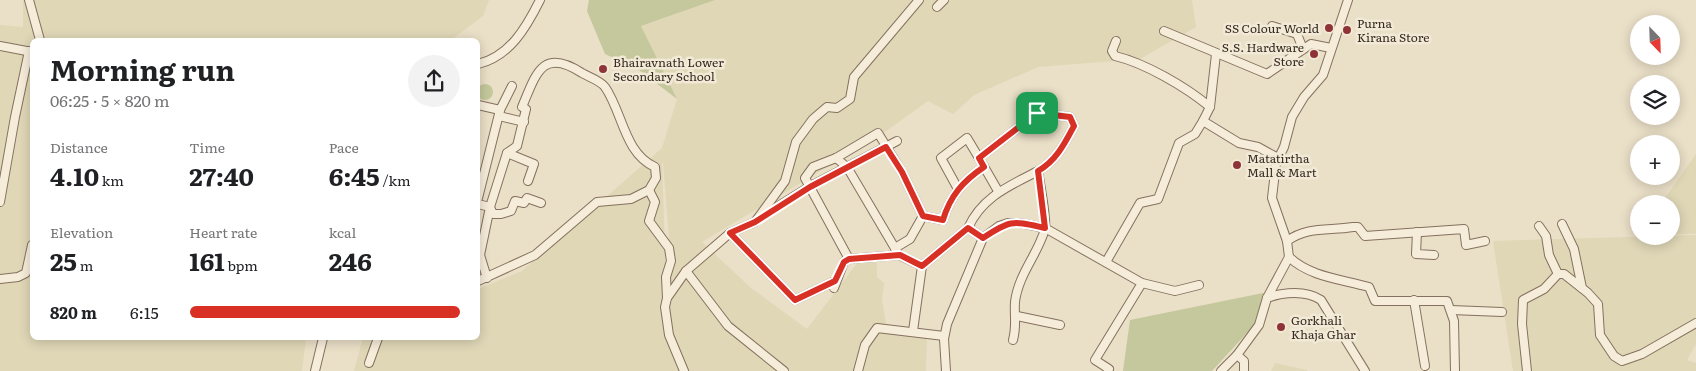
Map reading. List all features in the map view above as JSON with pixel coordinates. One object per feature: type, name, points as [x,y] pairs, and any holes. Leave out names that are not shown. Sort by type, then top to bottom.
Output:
[{"type":"street","points":[[29,0],[39,38]]},
{"type":"street","points":[[480,63],[495,58],[508,48],[528,25],[540,0]]},
{"type":"street","points":[[755,222],[785,181],[796,142],[814,119],[827,107],[837,108],[850,98],[854,77],[919,0]]},
{"type":"street","points":[[938,7],[944,0]]},
{"type":"street","points":[[1221,371],[1237,355],[1259,325],[1267,298],[1289,257],[1287,241],[1272,198],[1278,158],[1284,147],[1292,117],[1304,97],[1323,75],[1348,0]]},
{"type":"street","points":[[1272,26],[1297,34],[1303,48]]},
{"type":"street","points":[[1164,32],[1267,74],[1311,44],[1331,48]]},
{"type":"street","points":[[1116,41],[1112,51],[1115,56],[1125,58],[1171,81],[1197,96],[1210,107]]},
{"type":"street","points":[[0,46],[30,52]]},
{"type":"street","points":[[1106,262],[1140,203],[1158,199],[1179,143],[1196,134],[1204,120],[1210,107],[1216,54]]},
{"type":"street","points":[[0,202],[15,117],[30,56]]},
{"type":"street","points":[[480,280],[486,278],[493,272],[534,255],[597,202],[632,199],[648,190],[656,178],[655,167],[642,161],[604,86],[569,65],[551,62],[538,70],[522,106],[526,109],[517,146],[507,153],[490,206],[480,255],[486,278]]},
{"type":"street","points":[[480,174],[500,113],[512,86]]},
{"type":"street","points":[[480,106],[524,122]]},
{"type":"street","points":[[913,331],[922,266],[968,228],[975,214],[998,191],[1046,166],[1063,147],[1074,126],[1070,117],[1037,113],[979,158]]},
{"type":"street","points":[[1204,120],[1239,143],[1258,147],[1278,158]]},
{"type":"street","points":[[849,259],[805,178],[813,167],[836,158],[878,133],[902,172],[923,216]]},
{"type":"street","points":[[958,189],[942,158],[967,138],[998,191]]},
{"type":"street","points":[[667,298],[686,271],[730,233],[755,222],[810,187],[897,141]]},
{"type":"street","points":[[507,153],[534,164],[528,181]]},
{"type":"street","points":[[836,158],[848,167],[897,252],[922,266]]},
{"type":"street","points":[[923,216],[943,220],[948,202],[958,189],[984,167]]},
{"type":"street","points":[[1013,340],[1017,316],[1015,302],[1019,288],[1045,228],[1038,171]]},
{"type":"street","points":[[648,190],[655,202],[649,221],[669,248],[671,261],[666,278],[667,298],[665,307],[668,335],[684,371]]},
{"type":"street","points":[[490,206],[493,214],[501,214],[511,211],[515,201],[524,203],[527,198],[541,203]]},
{"type":"street","points":[[480,204],[490,206]]},
{"type":"street","points":[[730,233],[795,300],[835,284],[844,262],[849,259],[897,252],[910,239],[923,216]]},
{"type":"street","points":[[946,371],[944,336],[947,324],[983,238],[999,226],[1008,223],[1020,223],[1045,228],[1142,283],[1175,291],[1199,285]]},
{"type":"street","points":[[1562,224],[1574,249],[1582,288]]},
{"type":"street","points":[[1540,226],[1546,236],[1549,255],[1558,274]]},
{"type":"street","points":[[1287,241],[1298,233],[1312,229],[1358,227],[1365,236],[1464,229],[1466,245],[1485,241]]},
{"type":"street","points":[[968,228],[983,238]]},
{"type":"street","points":[[1417,232],[1416,254],[1434,256]]},
{"type":"street","points":[[0,279],[18,278],[26,273],[30,254]]},
{"type":"street","points":[[1289,257],[1298,265],[1314,273],[1369,286],[1375,301],[1447,301],[1454,321],[1455,371]]},
{"type":"street","points":[[686,271],[728,326],[784,371]]},
{"type":"street","points":[[1526,371],[1522,324],[1523,300],[1544,289],[1558,274],[1564,274],[1598,304],[1600,335],[1614,356],[1622,361],[1642,354],[1696,323]]},
{"type":"street","points":[[1108,371],[1109,369],[1095,360],[1142,283]]},
{"type":"street","points":[[1267,298],[1281,293],[1291,293],[1315,296],[1321,300],[1365,371]]},
{"type":"street","points":[[1414,300],[1425,366]]},
{"type":"street","points":[[1451,310],[1502,312]]},
{"type":"street","points":[[1017,316],[1060,325]]},
{"type":"street","points":[[858,371],[865,345],[877,328],[944,336]]},
{"type":"street","points":[[315,371],[323,340]]},
{"type":"street","points":[[369,363],[377,340]]},
{"type":"street","points":[[1237,355],[1244,361],[1244,371]]},
{"type":"shaded area","points":[[23,0],[489,0],[483,16],[454,38],[30,38],[30,340],[306,340],[302,371],[0,371],[0,25],[23,27]]},
{"type":"shaded area","points":[[715,0],[1192,0],[1196,27],[1140,59],[1038,67],[974,95],[953,114],[928,101],[885,132],[702,242],[751,288],[807,329],[858,262],[877,262],[877,277],[884,283],[882,299],[887,331],[927,338],[926,371],[354,371],[362,340],[480,340],[480,288],[522,271],[662,148],[677,99],[641,26]],"holes":[[[663,162],[671,262],[667,315],[662,163]]]},
{"type":"shaded area","points":[[1696,154],[1696,234],[1680,234],[1680,195],[1667,195],[1674,185],[1680,185],[1680,177]]},
{"type":"shaded area","points":[[1680,235],[1696,235],[1696,344],[1687,360],[1696,363],[1696,371],[1513,371],[1493,241],[1630,237],[1630,245],[1680,245]]},
{"type":"shaded area","points":[[1275,363],[1307,370],[1307,371],[1271,371]]},
{"type":"green space","points":[[589,0],[715,0],[641,26],[677,99],[639,70],[605,54],[587,11]]},
{"type":"green space","points":[[488,84],[493,89],[491,98],[488,100],[480,99],[480,85]]},
{"type":"green space","points":[[1268,292],[1255,324],[1212,371],[1123,371],[1130,320]]},
{"type":"place","name":"SS Colour World","points":[[1329,28]]},
{"type":"place","name":"Purna Kirana Store","points":[[1347,30]]},
{"type":"place","name":"S.S. Hardware Store","points":[[1314,54]]},
{"type":"place","name":"Bhairavnath Lower Secondary School","points":[[603,69]]},
{"type":"place","name":"Matatirtha Mall & Mart","points":[[1237,165]]},
{"type":"place","name":"Gorkhali Khaja Ghar","points":[[1281,327]]},
{"type":"route","points":[[1037,113],[1070,117],[1074,126],[1063,147],[1046,166],[1038,171],[1045,228],[1020,223],[1008,223],[999,226],[983,238],[968,228],[922,266],[900,255],[849,259],[844,262],[835,281],[795,300],[730,233],[755,222],[810,187],[886,147],[902,172],[923,216],[943,220],[948,202],[958,189],[974,173],[984,167],[979,158],[1037,113]]}]
